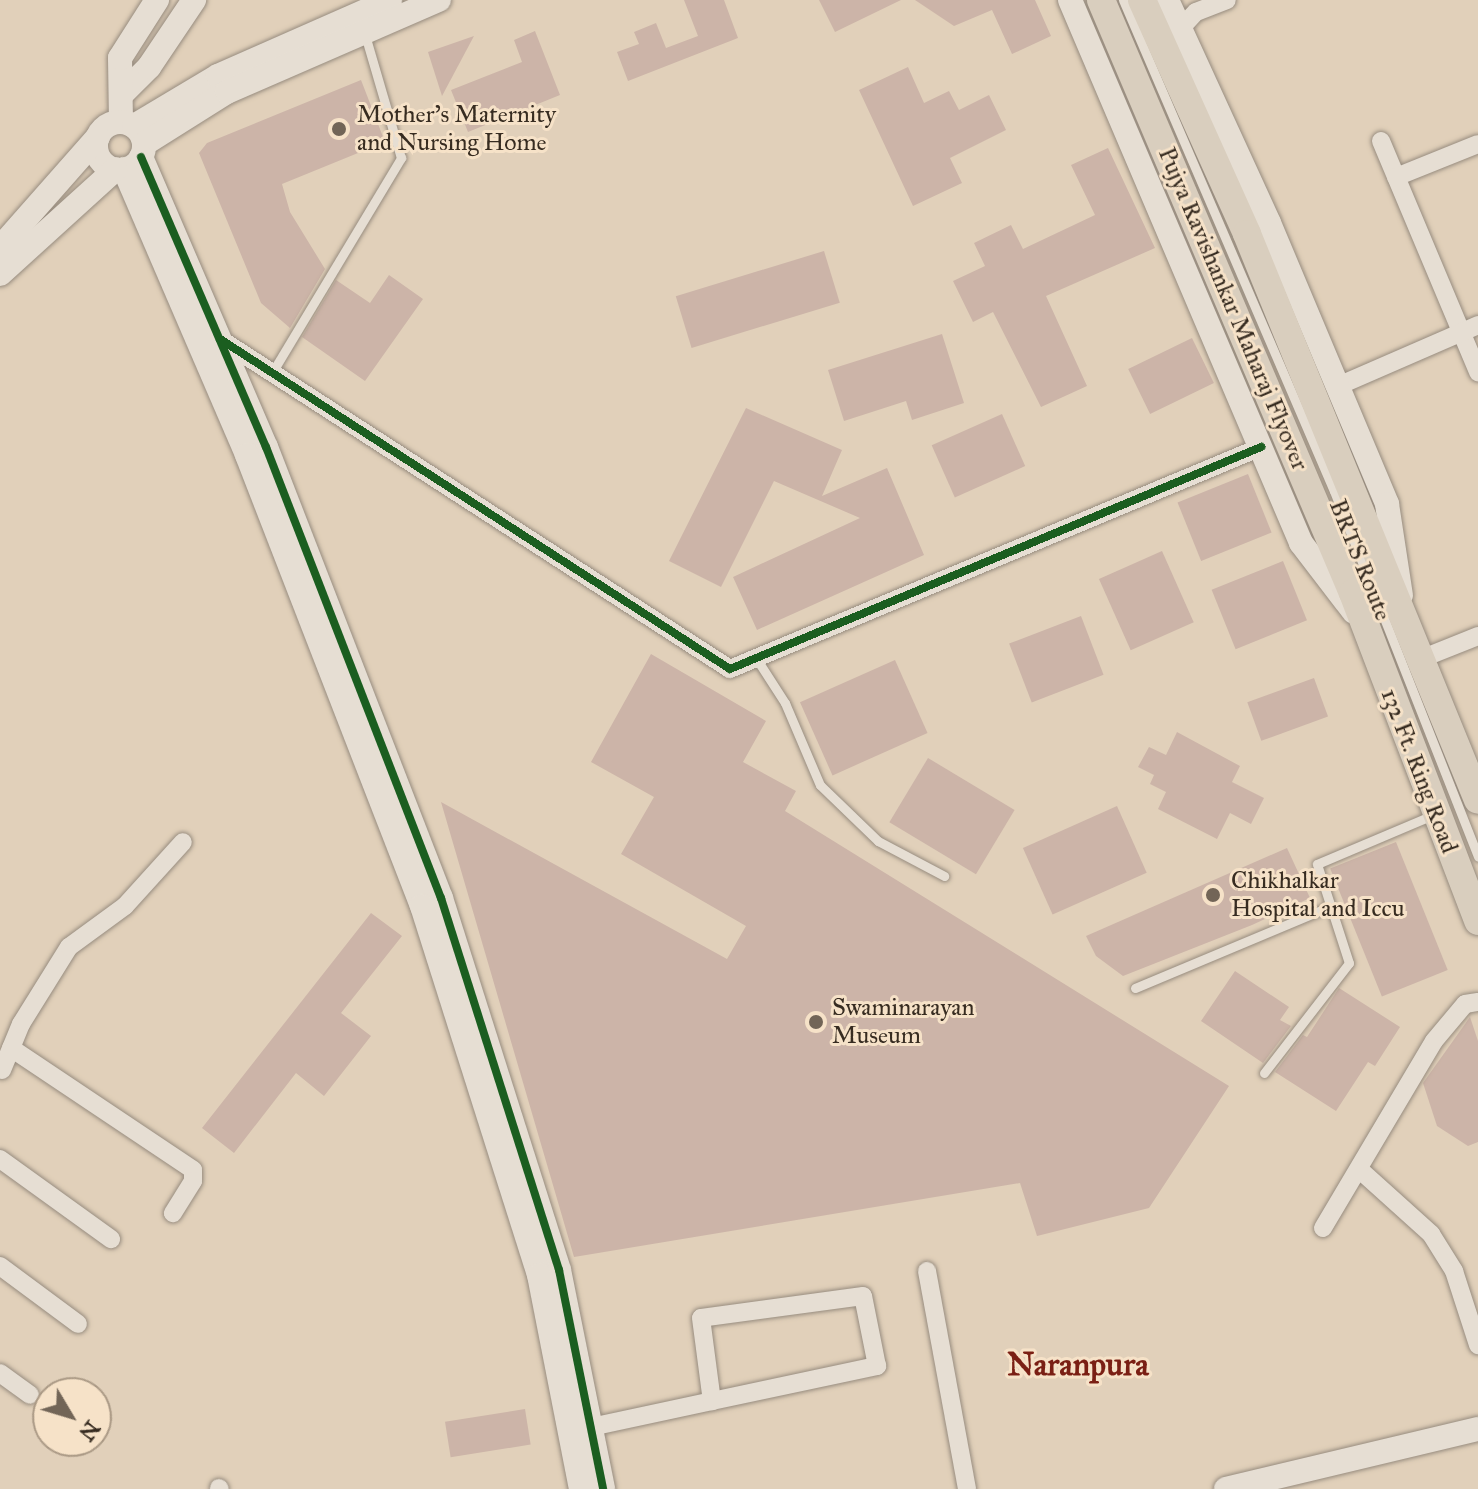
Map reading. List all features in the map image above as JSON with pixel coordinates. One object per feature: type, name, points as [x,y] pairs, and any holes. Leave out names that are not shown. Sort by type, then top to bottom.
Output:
[{"type":"main road","name":"Pujya Ravishankar Maharaj Flyover","points":[[1101,0],[1357,607]]},
{"type":"main road","name":"Pujya Ravishankar Maharaj Flyover","points":[[1142,0],[1247,234],[1403,609]]},
{"type":"main road","name":"132 Ft. Ring Road","points":[[1357,607],[1478,921]]},
{"type":"main road","name":"132 Ft. Ring Road","points":[[1403,609],[1478,800]]},
{"type":"street","points":[[157,0],[120,58],[121,95],[130,148],[422,906],[539,1275],[581,1489]]},
{"type":"street","points":[[121,95],[149,67],[194,0]]},
{"type":"street","points":[[0,274],[130,148],[218,76],[390,0]]},
{"type":"street","points":[[98,137],[99,158],[130,148],[227,92],[439,0]]},
{"type":"street","points":[[1070,0],[1301,543],[1357,607]]},
{"type":"street","points":[[1167,0],[1192,14],[1387,504],[1403,609]]},
{"type":"street","points":[[1192,14],[1227,0]]},
{"type":"street","points":[[0,248],[107,126],[130,148],[220,339],[441,898],[559,1270],[603,1489]]},
{"type":"street","points":[[1381,141],[1470,328],[1478,372]]},
{"type":"street","points":[[1396,177],[1478,144]]},
{"type":"street","points":[[1338,386],[1470,328]]},
{"type":"street","points":[[220,339],[730,669],[1261,447]]},
{"type":"street","points":[[1423,658],[1478,636]]},
{"type":"street","points":[[1,1070],[69,947],[125,906],[183,842]]},
{"type":"street","points":[[1323,1228],[1434,1041],[1465,1004],[1478,1002]]},
{"type":"street","points":[[11,1048],[193,1170],[193,1181],[173,1213]]},
{"type":"street","points":[[0,1159],[111,1239]]},
{"type":"street","points":[[1360,1170],[1431,1234],[1454,1271],[1478,1345]]},
{"type":"street","points":[[0,1266],[78,1324]]},
{"type":"street","points":[[927,1271],[967,1489]]},
{"type":"street","points":[[591,1427],[877,1366],[863,1296],[701,1318],[712,1401]]},
{"type":"street","points":[[0,1373],[30,1395]]},
{"type":"street","points":[[1226,1489],[1478,1429]]},
{"type":"lane","name":"BRTS Route","points":[[1123,0],[1334,491],[1478,857]]},
{"type":"lane","points":[[273,371],[401,158],[364,32]]},
{"type":"lane","points":[[756,658],[785,703],[820,785],[878,841],[944,876]]},
{"type":"lane","points":[[1264,1073],[1349,963],[1317,864],[1436,813]]},
{"type":"lane","points":[[1135,988],[1331,906]]},
{"type":"building","points":[[684,0],[724,0],[738,38],[628,81],[617,52],[639,44],[634,32],[656,23],[666,48],[698,36]]},
{"type":"building","points":[[819,0],[901,0],[835,32]]},
{"type":"building","points":[[915,0],[1035,0],[1051,36],[1012,54],[992,10],[954,26]]},
{"type":"building","points":[[535,31],[560,95],[468,132],[451,90],[522,62],[514,40]]},
{"type":"building","points":[[474,36],[442,96],[428,52]]},
{"type":"building","points":[[908,67],[924,103],[949,91],[959,110],[989,95],[1006,130],[950,158],[962,183],[913,206],[859,90]]},
{"type":"building","points":[[361,80],[385,142],[282,184],[290,212],[325,269],[290,328],[261,303],[199,153],[207,143]]},
{"type":"building","points":[[1108,148],[1155,248],[1046,296],[1087,386],[1041,407],[993,312],[973,322],[953,281],[985,266],[974,243],[1011,225],[1023,249],[1095,215],[1071,165]]},
{"type":"building","points":[[824,251],[840,303],[692,348],[676,296]]},
{"type":"building","points":[[389,275],[423,299],[365,381],[302,337],[336,280],[370,303]]},
{"type":"building","points":[[942,334],[964,403],[912,420],[906,401],[844,421],[828,370]]},
{"type":"building","points":[[1192,338],[1214,383],[1150,414],[1128,369]]},
{"type":"building","points":[[746,408],[842,450],[822,496],[887,468],[924,555],[757,630],[733,577],[860,518],[774,481],[721,587],[669,561]]},
{"type":"building","points":[[1002,414],[1025,466],[955,497],[932,445]]},
{"type":"building","points":[[1248,474],[1272,532],[1201,561],[1178,502]]},
{"type":"building","points":[[1162,551],[1194,622],[1131,650],[1099,579]]},
{"type":"building","points":[[1283,561],[1307,620],[1236,649],[1212,590]]},
{"type":"building","points":[[1081,616],[1104,675],[1032,702],[1009,644]]},
{"type":"building","name":"Swaminarayan Museum","points":[[651,654],[766,721],[743,762],[796,791],[785,811],[1229,1086],[1149,1208],[1037,1236],[1020,1183],[574,1257],[441,802],[727,959],[746,926],[621,854],[654,797],[591,762]]},
{"type":"building","points":[[895,660],[928,733],[833,775],[800,702]]},
{"type":"building","points":[[1314,678],[1328,717],[1261,741],[1247,702]]},
{"type":"building","points":[[1177,732],[1240,766],[1232,782],[1264,798],[1251,824],[1230,813],[1217,839],[1158,809],[1166,792],[1150,784],[1154,775],[1138,767],[1149,747],[1166,755]]},
{"type":"building","points":[[928,758],[1015,810],[976,874],[889,822]]},
{"type":"building","points":[[1117,806],[1147,873],[1053,915],[1023,848]]},
{"type":"building","points":[[1396,842],[1448,970],[1382,997],[1330,869]]},
{"type":"building","points":[[1287,848],[1310,898],[1252,925],[1123,976],[1096,956],[1086,936]]},
{"type":"building","points":[[371,913],[402,936],[341,1013],[371,1036],[324,1096],[296,1073],[234,1153],[202,1128]]},
{"type":"building","points":[[1235,971],[1289,1007],[1280,1020],[1291,1026],[1263,1063],[1201,1021]]},
{"type":"building","points":[[1339,988],[1400,1027],[1375,1066],[1368,1062],[1336,1111],[1275,1072],[1303,1035],[1307,1037]]},
{"type":"building","points":[[1470,1017],[1478,1041],[1478,1142],[1468,1146],[1437,1126],[1423,1083]]},
{"type":"building","points":[[525,1409],[531,1445],[451,1457],[445,1422]]},
{"type":"cycle path","points":[[141,157],[266,447],[441,898],[559,1270],[603,1489]]},
{"type":"cycle path","points":[[220,339],[730,669],[1261,447]]},
{"type":"place","name":"Mother's Maternity and Nursing Home","points":[[339,129]]},
{"type":"place","name":"Chikhalkar Hospital and Iccu","points":[[1213,895]]},
{"type":"place","name":"Swaminarayan Museum","points":[[816,1022]]},
{"type":"district","name":"Naranpura","points":[[1078,1365]]}]
